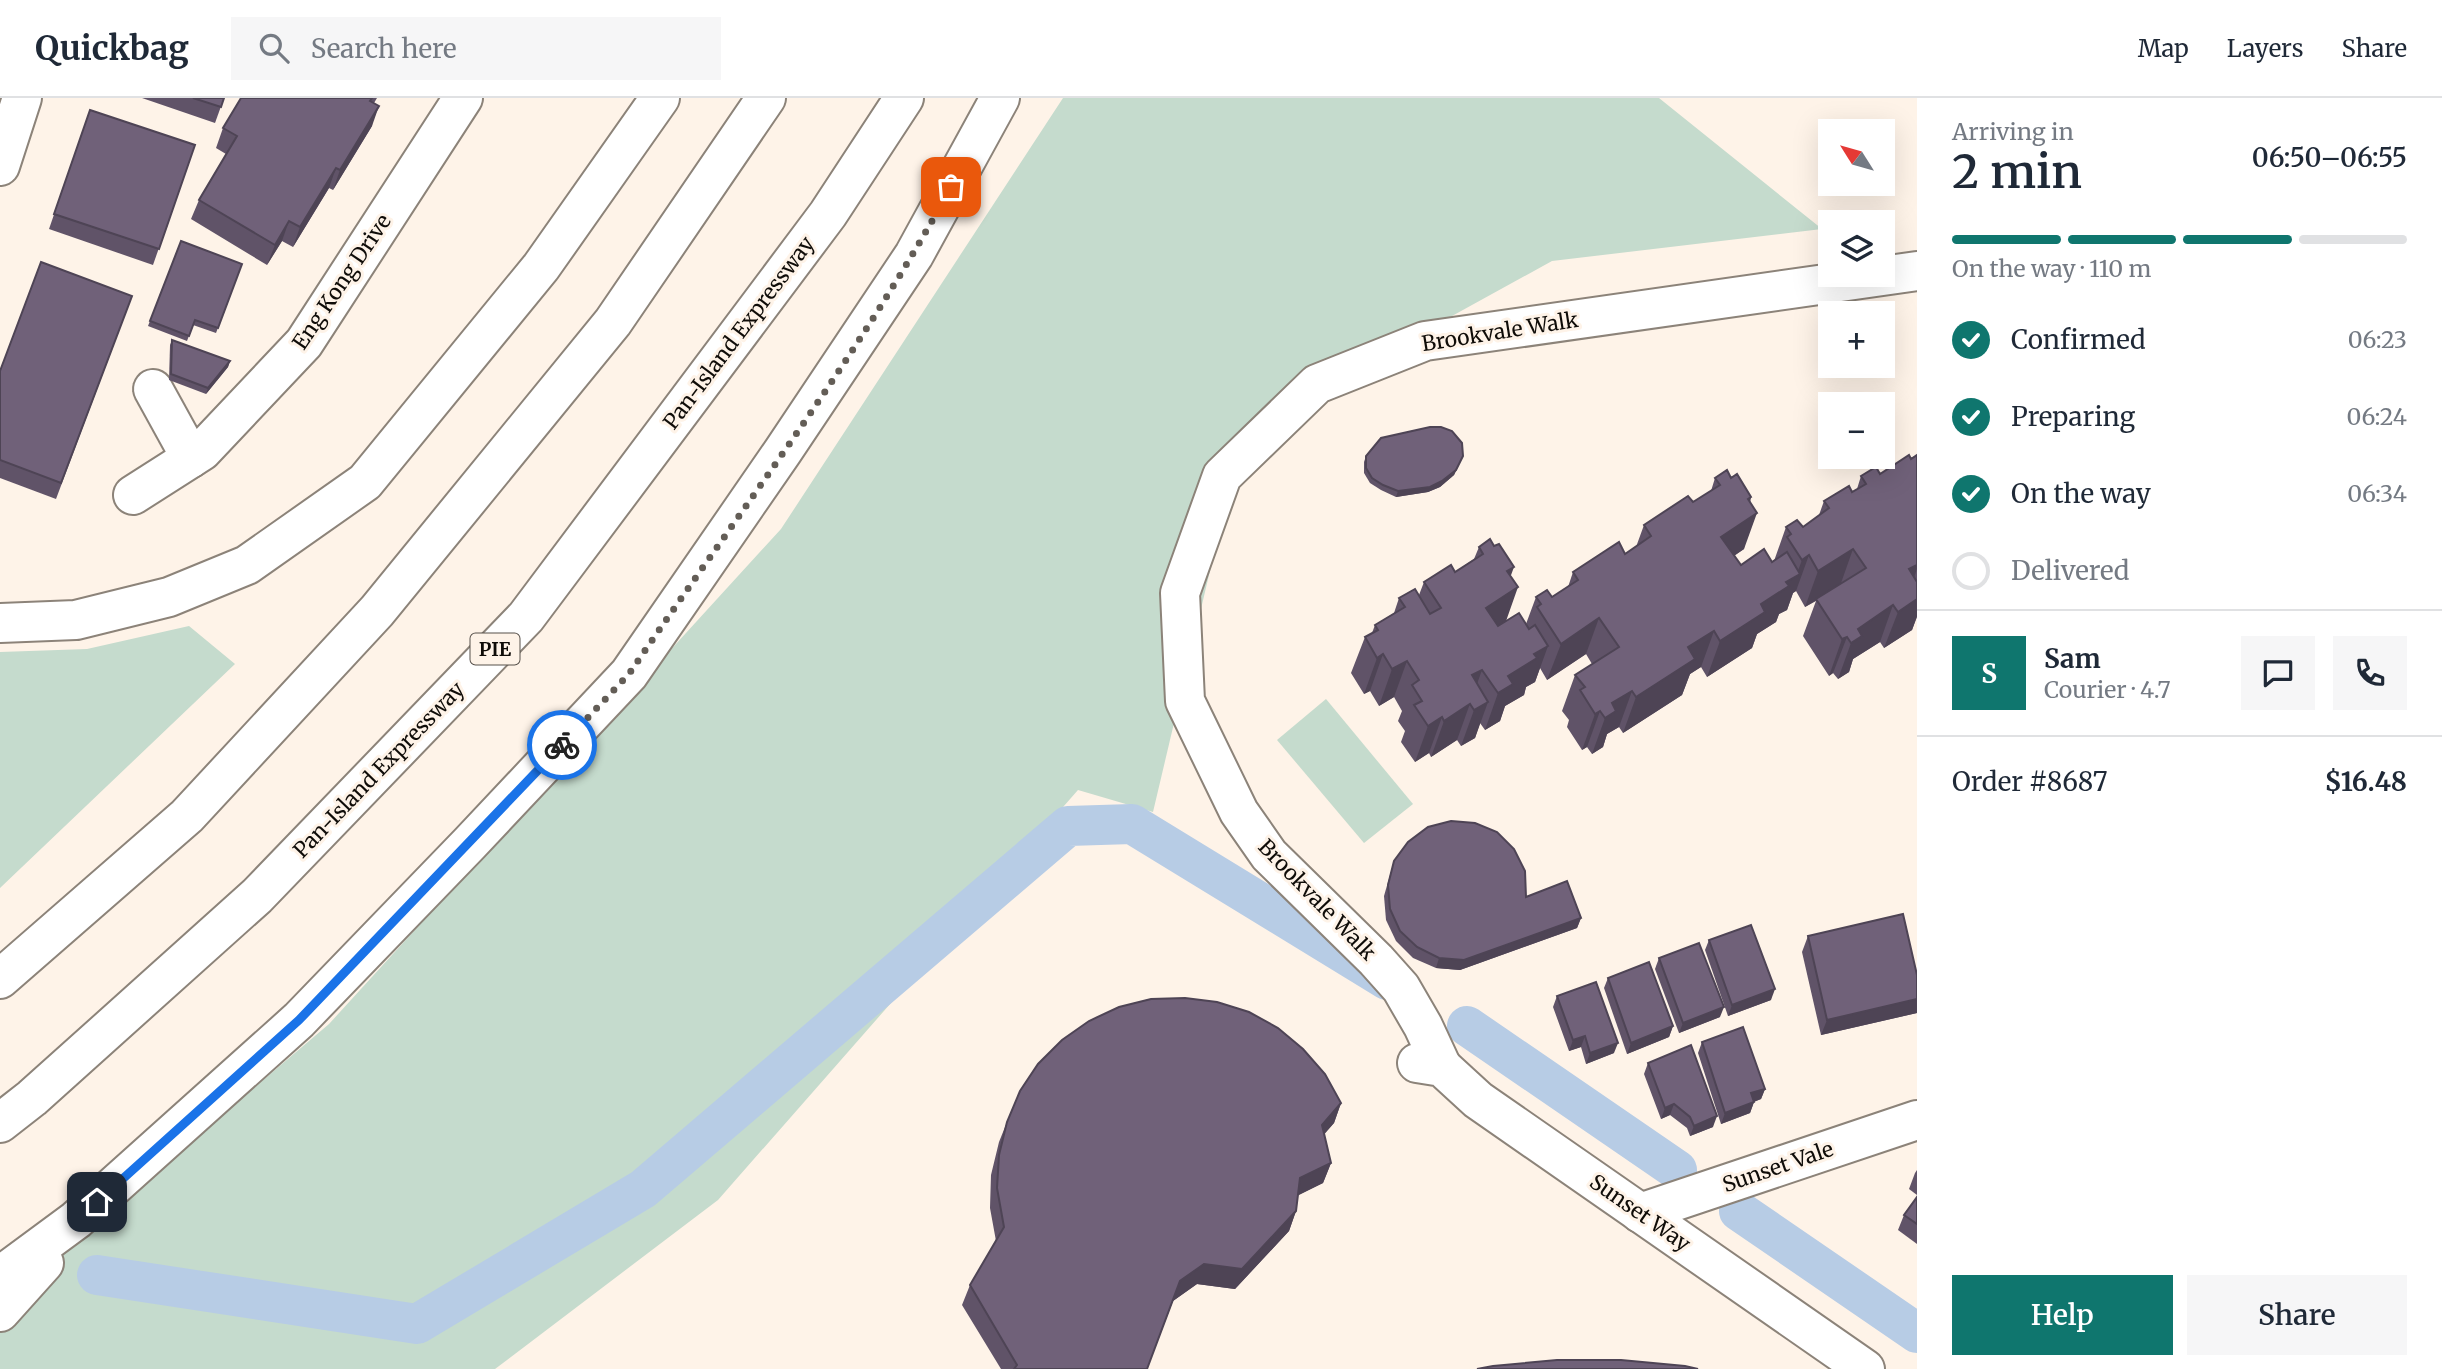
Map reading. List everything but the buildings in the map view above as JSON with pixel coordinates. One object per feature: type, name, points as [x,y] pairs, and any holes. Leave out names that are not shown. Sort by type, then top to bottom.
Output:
[{"type":"main road","points":[[0,166],[22,98]]},
{"type":"main road","name":"Eng Kong Drive","points":[[132,495],[197,455],[304,343],[463,98]]},
{"type":"main road","points":[[0,623],[76,620],[169,597],[247,565],[365,482],[541,267],[660,98]]},
{"type":"main road","points":[[0,979],[187,816],[377,611],[614,322],[766,98]]},
{"type":"main road","name":"Pan-Island Expressway","points":[[0,1123],[32,1098],[257,896],[526,617],[828,214],[904,98]]},
{"type":"main road","points":[[0,1276],[76,1220],[299,1020],[629,674],[914,255],[1000,98]]},
{"type":"main road","name":"Brookvale Walk","points":[[1428,1065],[1423,1026],[1401,988],[1269,855],[1239,812],[1185,701],[1180,593],[1222,476],[1317,384],[1425,341],[1917,271]]},
{"type":"main road","points":[[153,389],[197,455]]},
{"type":"main road","name":"Sunset Way","points":[[1428,1065],[1865,1369]]},
{"type":"main road","name":"Sunset Vale","points":[[1640,1213],[1917,1120]]},
{"type":"main road","points":[[0,1312],[68,1236],[76,1220]]},
{"type":"green space","points":[[1063,98],[1659,98],[1818,226],[1818,229],[1552,261],[1243,431],[1153,812],[1078,790],[718,1200],[495,1369],[0,1369],[0,1314],[16,1290],[329,1024],[781,529]]},
{"type":"green space","points":[[189,626],[235,664],[0,888],[0,652],[87,649]]},
{"type":"green space","points":[[1326,699],[1413,804],[1364,843],[1277,740]]},
{"type":"waterway","points":[[97,1275],[417,1324],[643,1189],[1068,826],[1132,824],[1387,980]]},
{"type":"waterway","points":[[1467,1026],[1677,1170]]},
{"type":"waterway","points":[[1739,1211],[1917,1333]]},
{"type":"way so far","points":[[562,745],[629,674],[914,255],[951,187]]},
{"type":"route","points":[[97,1202],[299,1020],[562,745]]}]
